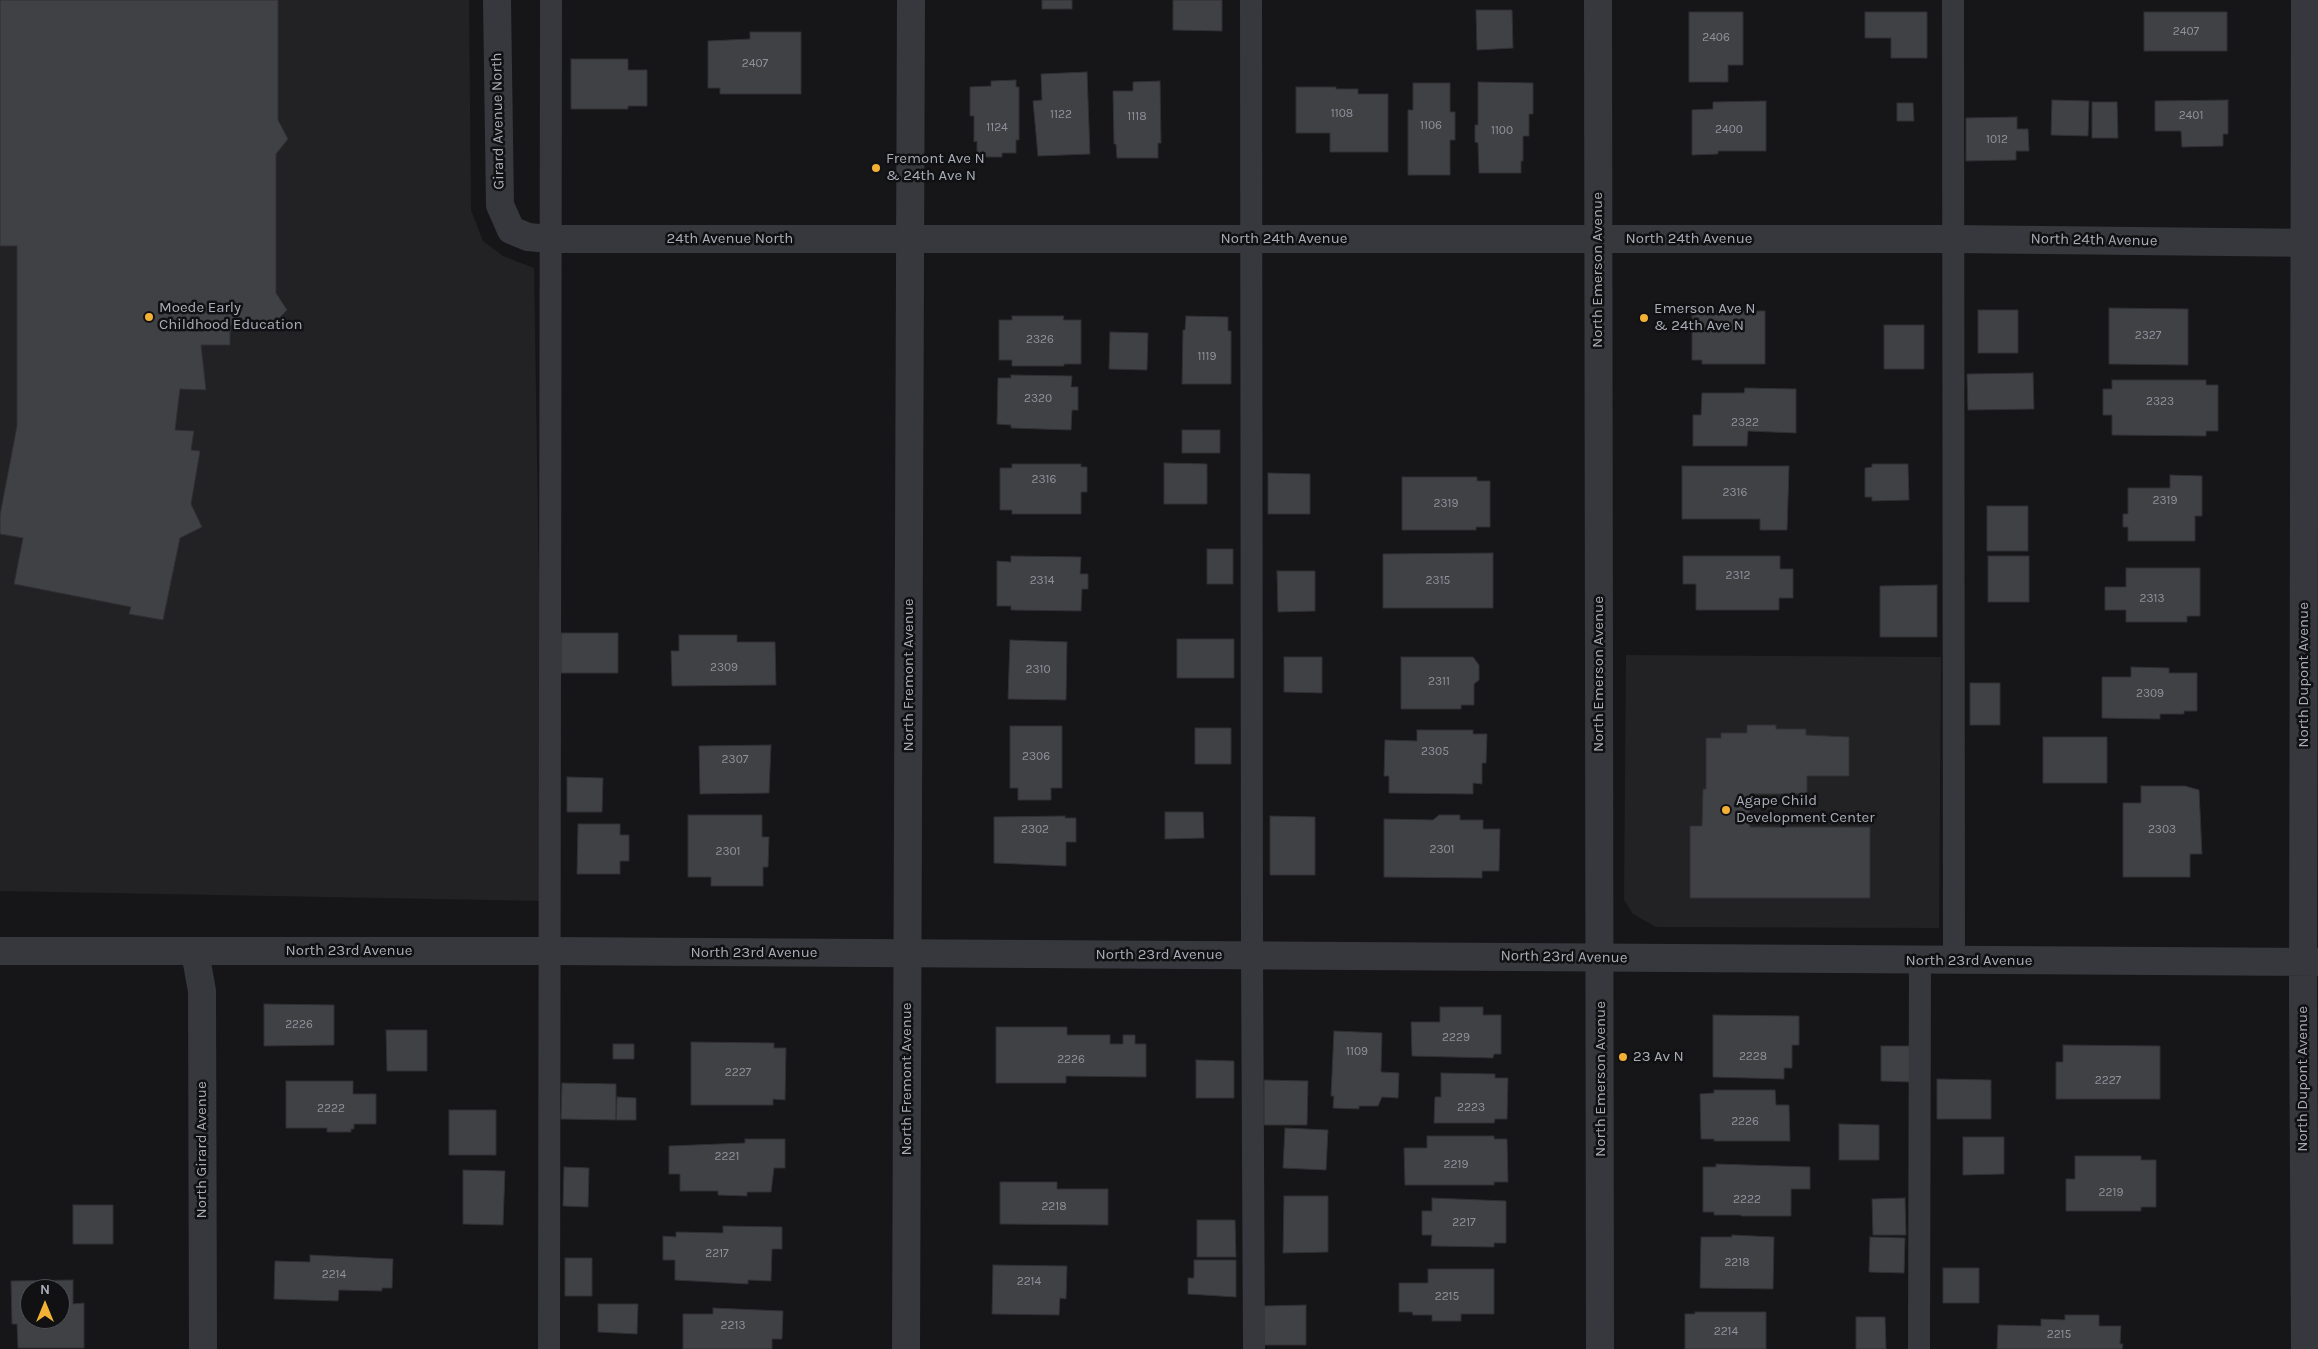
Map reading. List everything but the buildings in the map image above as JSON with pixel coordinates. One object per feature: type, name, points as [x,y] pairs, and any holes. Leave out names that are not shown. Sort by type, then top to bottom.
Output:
[{"type":"street","name":"Girard Avenue North","points":[[497,0],[500,205],[511,230],[528,237],[550,239]]},
{"type":"street","name":"North Fremont Avenue","points":[[906,1349],[911,0]]},
{"type":"street","name":"North Emerson Avenue","points":[[1598,0],[1600,1349]]},
{"type":"street","name":"North Dupont Avenue","points":[[2305,0],[2312,243],[2310,962],[2305,1349]]},
{"type":"street","name":"24th Avenue North","points":[[550,239],[910,238]]},
{"type":"street","name":"North 24th Avenue","points":[[910,238],[1952,239],[2312,243]]},
{"type":"street","name":"North 23rd Avenue","points":[[0,951],[549,951],[2310,962]]},
{"type":"street","name":"North Girard Avenue","points":[[195,952],[202,991],[203,1349]]},
{"type":"lane","points":[[549,1349],[551,0]]},
{"type":"lane","points":[[1251,0],[1254,1349]]},
{"type":"lane","points":[[1953,0],[1954,961]]},
{"type":"lane","points":[[1919,1349],[1920,960]]},
{"type":"shaded area","points":[[0,0],[469,0],[471,210],[483,241],[503,256],[534,268],[544,901],[0,891]]},
{"type":"shaded area","points":[[1626,655],[1941,657],[1939,928],[1656,927],[1633,914],[1624,900]]},
{"type":"place","name":"Fremont Ave N & 24th Ave N","points":[[876,168]]},
{"type":"place","name":"Moede Early Childhood Education","points":[[149,317]]},
{"type":"place","name":"Emerson Ave N & 24th Ave N","points":[[1644,318]]},
{"type":"place","name":"Agape Child Development Center","points":[[1726,810]]},
{"type":"place","name":"23 Av N","points":[[1623,1057]]}]
